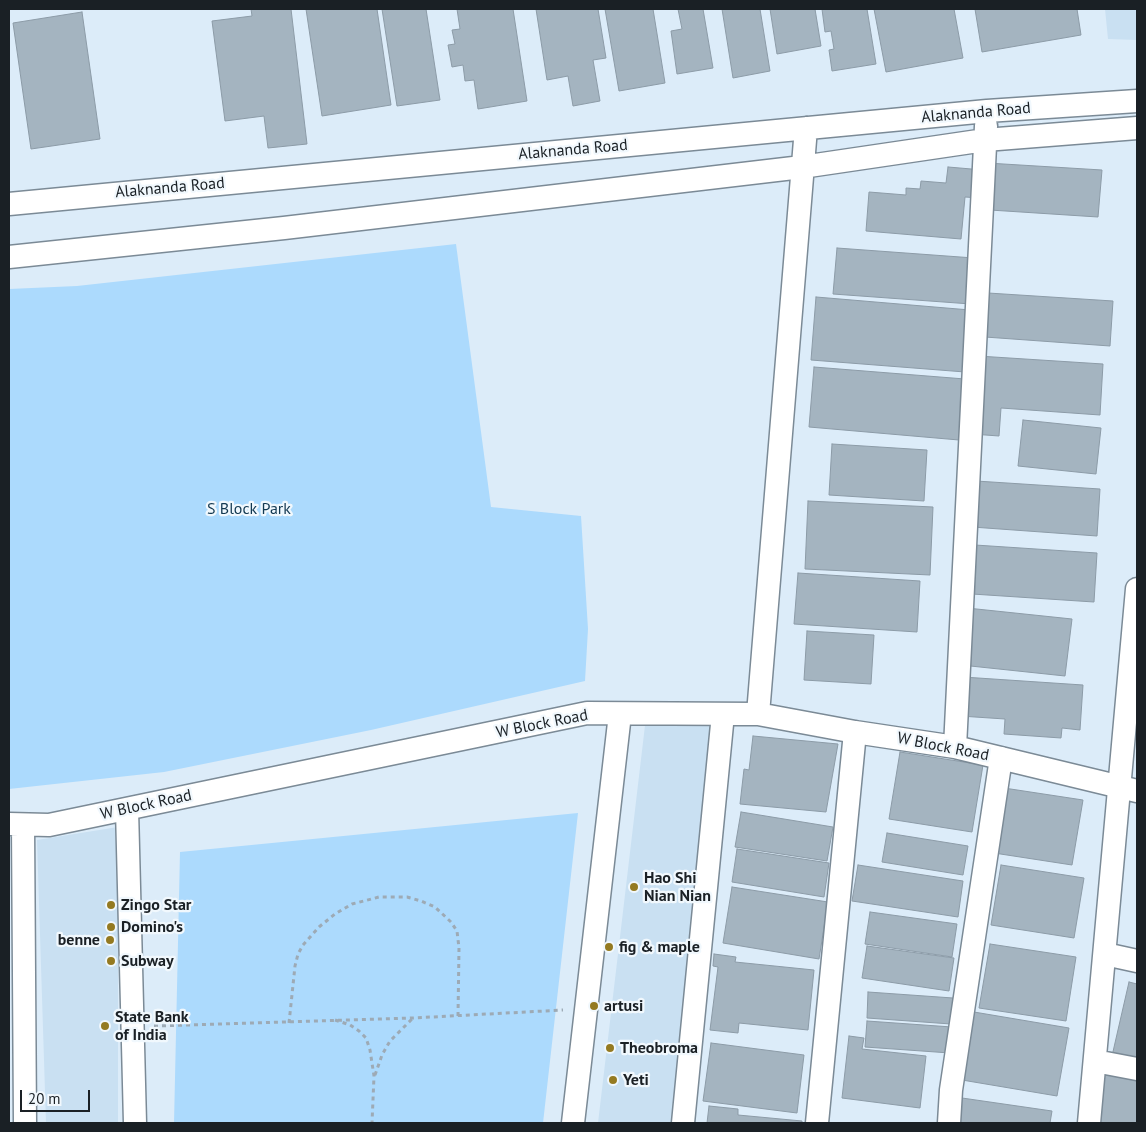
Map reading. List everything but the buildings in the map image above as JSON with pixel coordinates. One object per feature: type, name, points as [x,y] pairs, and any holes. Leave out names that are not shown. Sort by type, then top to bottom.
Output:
[{"type":"street","name":"Alaknanda Road","points":[[9,204],[987,111],[1137,101]]},
{"type":"street","points":[[955,747],[987,111]]},
{"type":"street","points":[[758,714],[806,128]]},
{"type":"street","points":[[9,257],[284,228],[802,167],[986,140],[1137,128]]},
{"type":"street","points":[[1090,1123],[1104,954],[1128,789],[1137,589]]},
{"type":"street","name":"W Block Road","points":[[16,825],[49,825],[587,714],[758,714],[855,732],[955,747],[1128,789]]},
{"type":"street","points":[[573,1123],[620,714]]},
{"type":"street","points":[[683,1123],[723,714]]},
{"type":"street","points":[[817,1123],[855,732]]},
{"type":"street","points":[[949,1123],[950,1090],[1001,758]]},
{"type":"street","points":[[127,809],[135,1123]]},
{"type":"street","points":[[16,825],[25,1123]]},
{"type":"street","points":[[1104,954],[1137,961]]},
{"type":"street","points":[[1095,1061],[1137,1069]]},
{"type":"path","points":[[289,1023],[295,966],[303,945],[319,926],[335,914],[352,904],[379,897],[407,897],[421,901],[435,907],[451,922],[456,931],[459,948],[458,1016]]},
{"type":"path","points":[[133,1026],[289,1023],[332,1019],[413,1018],[586,1009]]},
{"type":"path","points":[[374,1076],[382,1054],[390,1041],[413,1018]]},
{"type":"path","points":[[332,1019],[350,1025],[366,1038],[374,1076],[372,1123]]},
{"type":"shaded area","points":[[1105,9],[1137,9],[1137,40],[1108,39]]},
{"type":"shaded area","points":[[646,717],[715,723],[672,1123],[598,1123]]},
{"type":"shaded area","points":[[118,827],[118,1123],[46,1123],[37,840]]},
{"type":"green space","name":"S Block Park","points":[[456,244],[491,507],[581,516],[588,629],[585,681],[371,730],[164,772],[9,789],[9,289],[77,286]]},
{"type":"green space","points":[[578,813],[543,1123],[174,1123],[180,852]]},
{"type":"place","name":"Hao Shi Nian Nian","points":[[634,887]]},
{"type":"place","name":"Zingo Star","points":[[111,905]]},
{"type":"place","name":"Domino's","points":[[111,927]]},
{"type":"place","name":"benne","points":[[110,940]]},
{"type":"place","name":"fig & maple","points":[[609,947]]},
{"type":"place","name":"Subway","points":[[111,961]]},
{"type":"place","name":"artusi","points":[[594,1006]]},
{"type":"place","name":"State Bank of India","points":[[105,1026]]},
{"type":"place","name":"Theobroma","points":[[610,1048]]},
{"type":"place","name":"Yeti","points":[[613,1080]]}]
